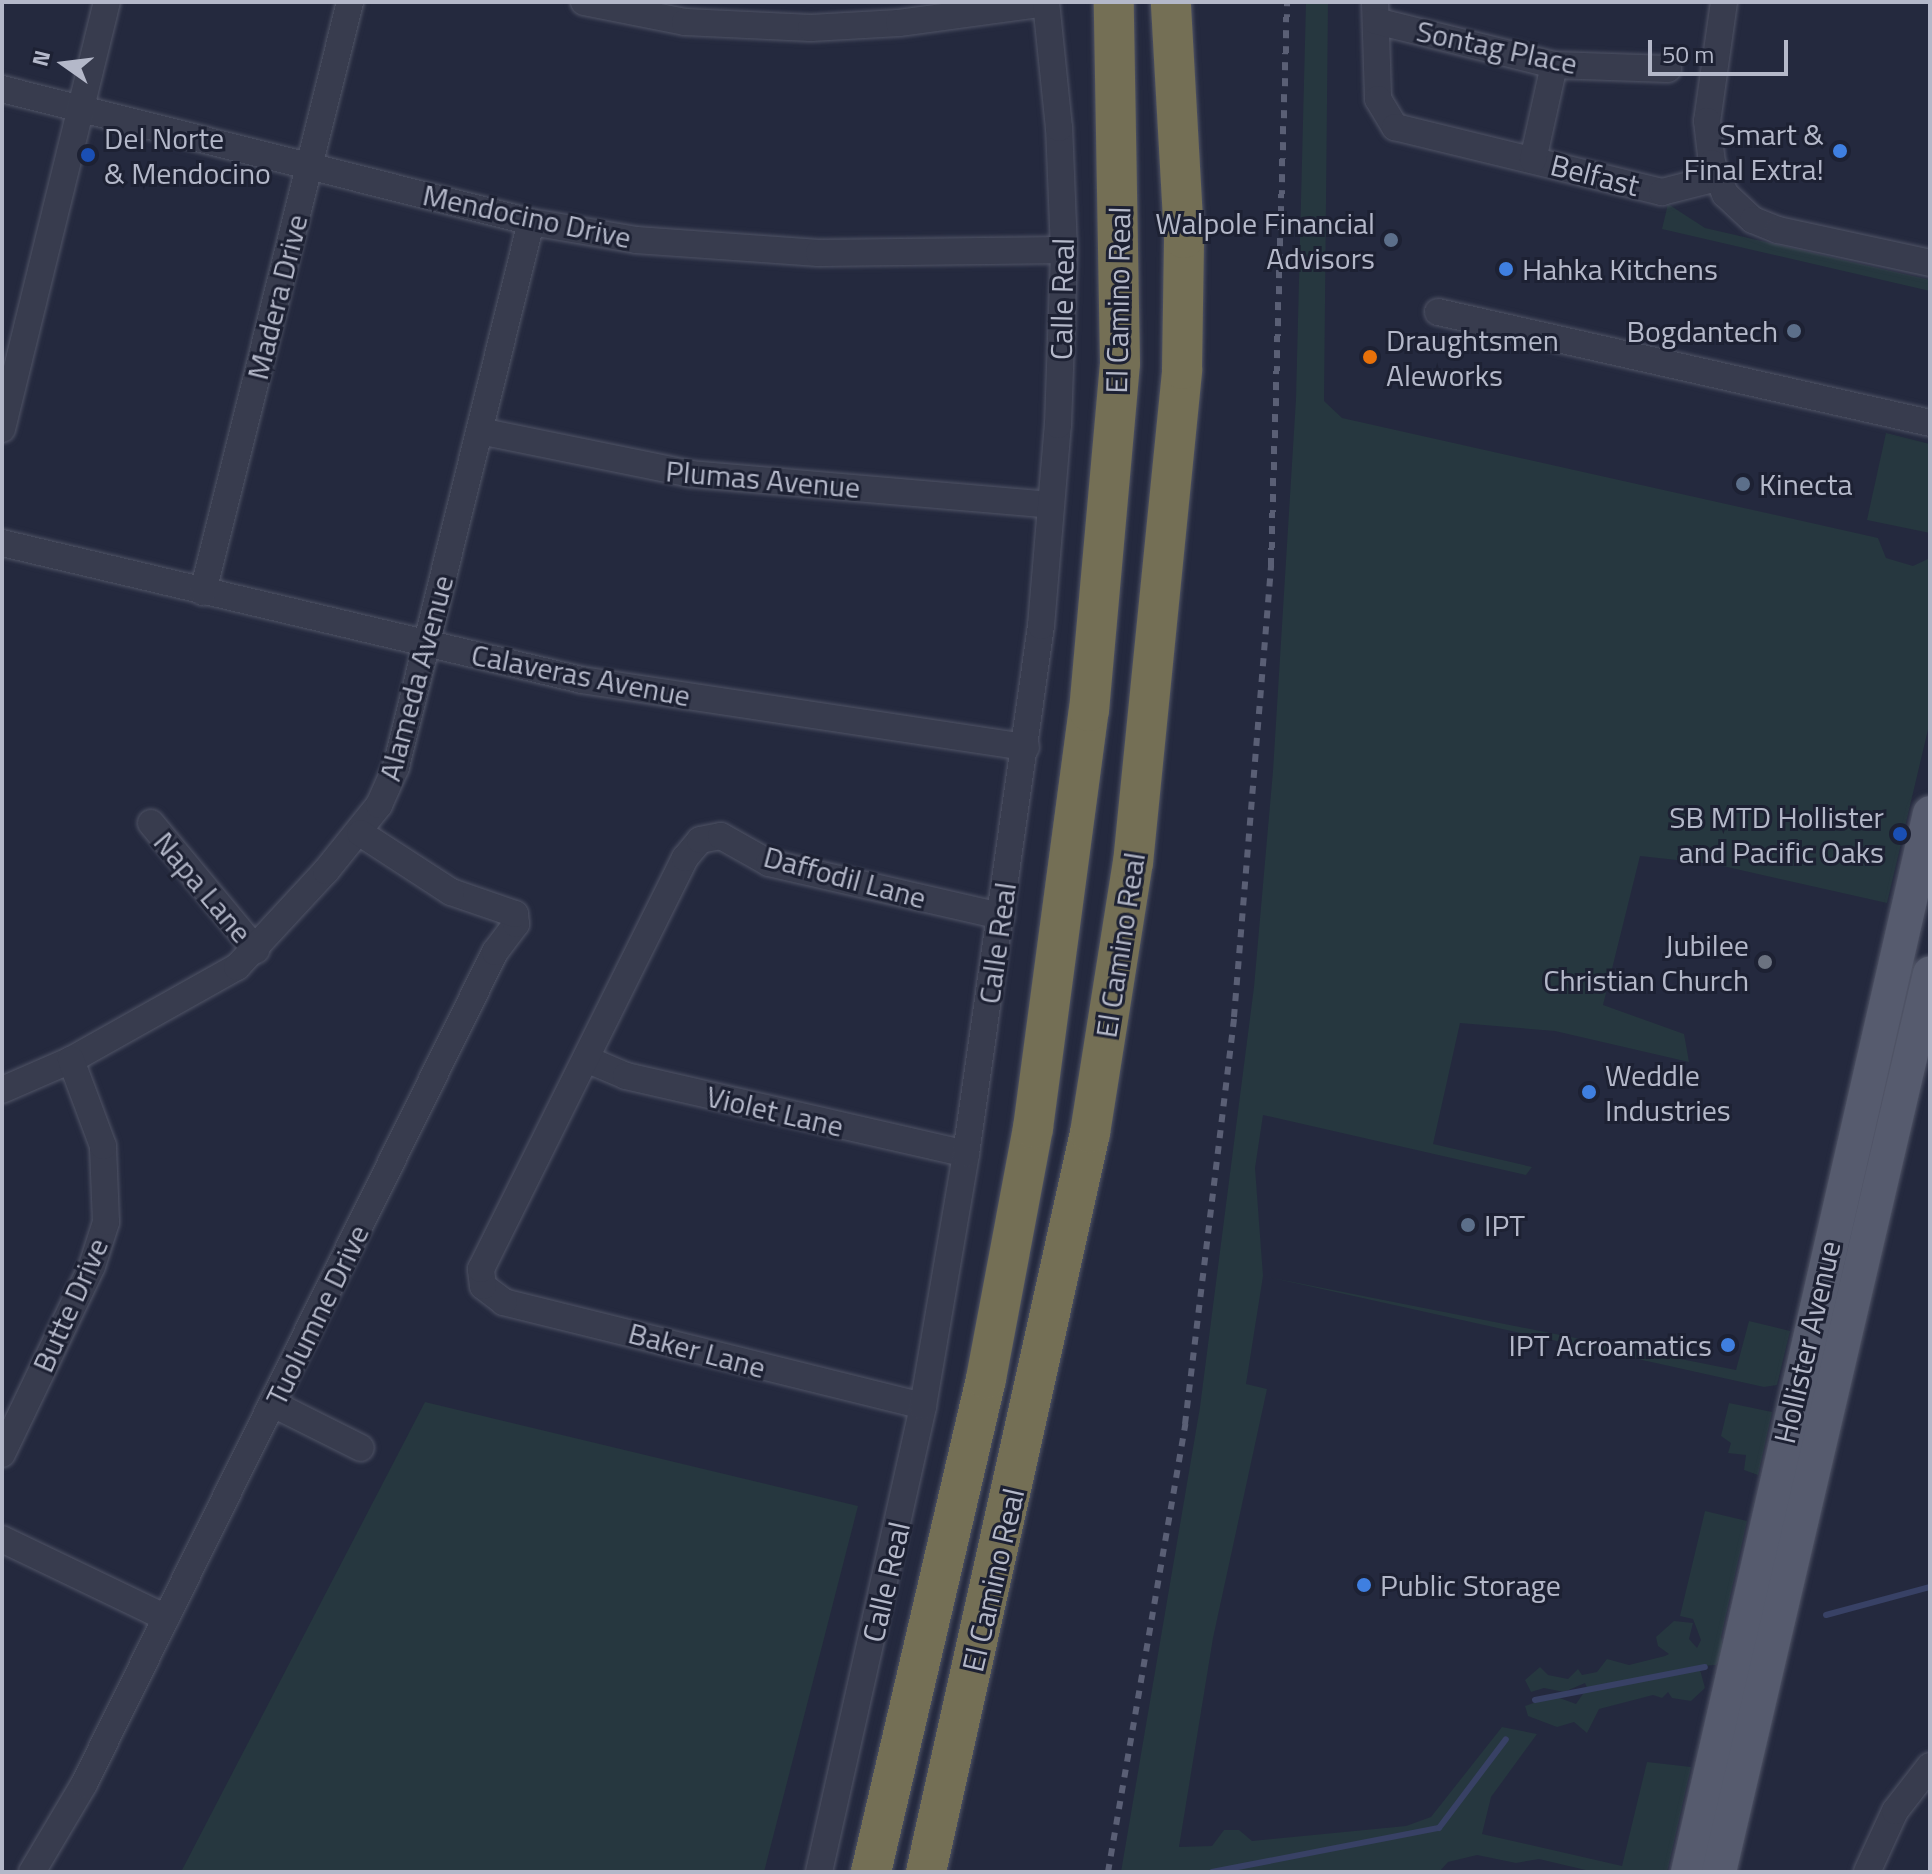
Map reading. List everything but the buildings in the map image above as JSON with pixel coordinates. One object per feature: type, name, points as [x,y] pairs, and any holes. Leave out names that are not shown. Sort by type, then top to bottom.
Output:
[{"type":"highway","name":"El Camino Real","points":[[871,1872],[989,1363],[1033,1128],[1087,726],[1120,363],[1114,2]]},
{"type":"highway","name":"El Camino Real","points":[[926,1872],[1090,1133],[1133,863],[1182,369],[1180,126],[1171,2]]},
{"type":"highway","points":[[1180,126],[1184,2]]},
{"type":"main road","name":"Hollister Avenue","points":[[1711,1869],[1921,896],[1930,813]]},
{"type":"main road","name":"Hollister Avenue","points":[[1711,1869],[1930,973]]},
{"type":"street","points":[[2,429],[107,2]]},
{"type":"street","name":"Madera Drive","points":[[203,592],[350,2]]},
{"type":"street","points":[[584,2],[685,22],[784,28],[899,23],[1046,2]]},
{"type":"street","name":"Calle Real","points":[[819,1872],[923,1406],[966,1154],[1026,747],[1050,505],[1064,250],[1059,128],[1046,2]]},
{"type":"street","points":[[1724,2],[1707,121],[1717,178],[1734,204],[1763,225],[1930,263]]},
{"type":"street","name":"Belfast","points":[[1376,12],[1377,89],[1385,116],[1410,132],[1668,192],[1717,178]]},
{"type":"street","name":"Sontag Place","points":[[1376,12],[1554,65],[1668,69]]},
{"type":"street","points":[[1533,160],[1554,65]]},
{"type":"street","name":"Mendocino Drive","points":[[2,89],[531,222],[725,249],[879,254],[1064,250]]},
{"type":"street","name":"Alameda Avenue","points":[[2,1090],[71,1060],[211,984],[256,950],[360,833],[393,777],[531,222]]},
{"type":"street","points":[[1438,312],[1930,423]]},
{"type":"street","name":"Plumas Avenue","points":[[480,431],[623,465],[691,474],[1050,505]]},
{"type":"street","name":"Calaveras Avenue","points":[[2,543],[582,680],[1026,747]]},
{"type":"street","name":"Napa Lane","points":[[151,823],[256,950]]},
{"type":"street","name":"Tuolumne Drive","points":[[32,1872],[84,1784],[495,952],[517,919],[451,892],[360,833]]},
{"type":"street","name":"Daffodil Lane","points":[[586,1059],[685,858],[711,836],[733,840],[769,863],[1001,916]]},
{"type":"street","name":"Violet Lane","points":[[586,1059],[626,1076],[966,1154]]},
{"type":"street","name":"Baker Lane","points":[[586,1059],[484,1259],[481,1279],[489,1294],[504,1302],[923,1406]]},
{"type":"street","name":"Butte Drive","points":[[2,1454],[92,1266],[106,1222],[103,1146],[71,1060]]},
{"type":"street","points":[[273,1404],[361,1448]]},
{"type":"street","points":[[2,1539],[166,1618]]},
{"type":"street","points":[[1867,1872],[1889,1821],[1930,1766]]},
{"type":"shaded area","points":[[1306,2],[1328,2],[1324,401],[1342,418],[1878,538],[1886,558],[1913,566],[1930,558],[1930,721],[1887,903],[1714,864],[1640,856],[1603,1005],[1684,1034],[1689,1062],[1555,1031],[1460,1023],[1433,1144],[1532,1167],[1526,1175],[1263,1115],[1255,1168],[1263,1276],[1246,1384],[1267,1389],[1213,1638],[1179,1847],[1212,1846],[1224,1830],[1239,1830],[1252,1841],[1406,1826],[1431,1817],[1502,1727],[1537,1734],[1491,1797],[1482,1834],[1622,1866],[1647,1762],[1691,1767],[1667,1872],[1594,1872],[1539,1859],[1516,1863],[1477,1855],[1448,1862],[1439,1872],[1121,1872],[1200,1407],[1254,987],[1273,771],[1296,399]]},
{"type":"shaded area","points":[[1668,204],[1705,228],[1930,280],[1930,291],[1662,229]]},
{"type":"shaded area","points":[[1886,433],[1930,444],[1930,533],[1867,520]]},
{"type":"shaded area","points":[[1263,1276],[1736,1370],[1749,1321],[1790,1331],[1777,1385],[1764,1387]]},
{"type":"shaded area","points":[[425,1402],[858,1506],[764,1872],[181,1872]]},
{"type":"shaded area","points":[[1729,1403],[1772,1412],[1758,1475],[1744,1470],[1746,1455],[1728,1453],[1731,1443],[1721,1436]]},
{"type":"shaded area","points":[[1705,1511],[1747,1521],[1721,1637],[1725,1653],[1716,1665],[1699,1666],[1705,1688],[1691,1701],[1672,1698],[1668,1692],[1662,1698],[1653,1695],[1599,1709],[1587,1733],[1574,1722],[1557,1727],[1528,1716],[1525,1706],[1554,1696],[1576,1704],[1587,1688],[1585,1683],[1564,1692],[1544,1688],[1531,1692],[1525,1680],[1540,1667],[1548,1675],[1568,1679],[1578,1669],[1582,1675],[1597,1672],[1607,1659],[1629,1665],[1665,1656],[1669,1654],[1658,1646],[1656,1637],[1674,1621],[1693,1623],[1689,1639],[1697,1648],[1701,1640],[1693,1619],[1680,1616]]},
{"type":"waterway","points":[[1826,1615],[1930,1587]]},
{"type":"waterway","points":[[1535,1700],[1705,1667]]},
{"type":"waterway","points":[[1212,1872],[1439,1828],[1506,1739]]},
{"type":"railway","points":[[1108,1872],[1185,1424],[1234,1017],[1271,566],[1287,2]]},
{"type":"place","name":"Smart & Final Extra!","points":[[1840,151]]},
{"type":"place","name":"Del Norte & Mendocino","points":[[88,155]]},
{"type":"place","name":"Walpole Financial Advisors","points":[[1391,240]]},
{"type":"place","name":"Hahka Kitchens","points":[[1506,269]]},
{"type":"place","name":"Bogdantech","points":[[1794,331]]},
{"type":"place","name":"Draughtsmen Aleworks","points":[[1370,357]]},
{"type":"place","name":"Kinecta","points":[[1743,484]]},
{"type":"place","name":"SB MTD Hollister and Pacific Oaks","points":[[1900,834]]},
{"type":"place","name":"Jubilee Christian Church","points":[[1765,962]]},
{"type":"place","name":"Weddle Industries","points":[[1589,1092]]},
{"type":"place","name":"IPT","points":[[1468,1225]]},
{"type":"place","name":"IPT Acroamatics","points":[[1728,1345]]},
{"type":"place","name":"Public Storage","points":[[1364,1585]]}]
